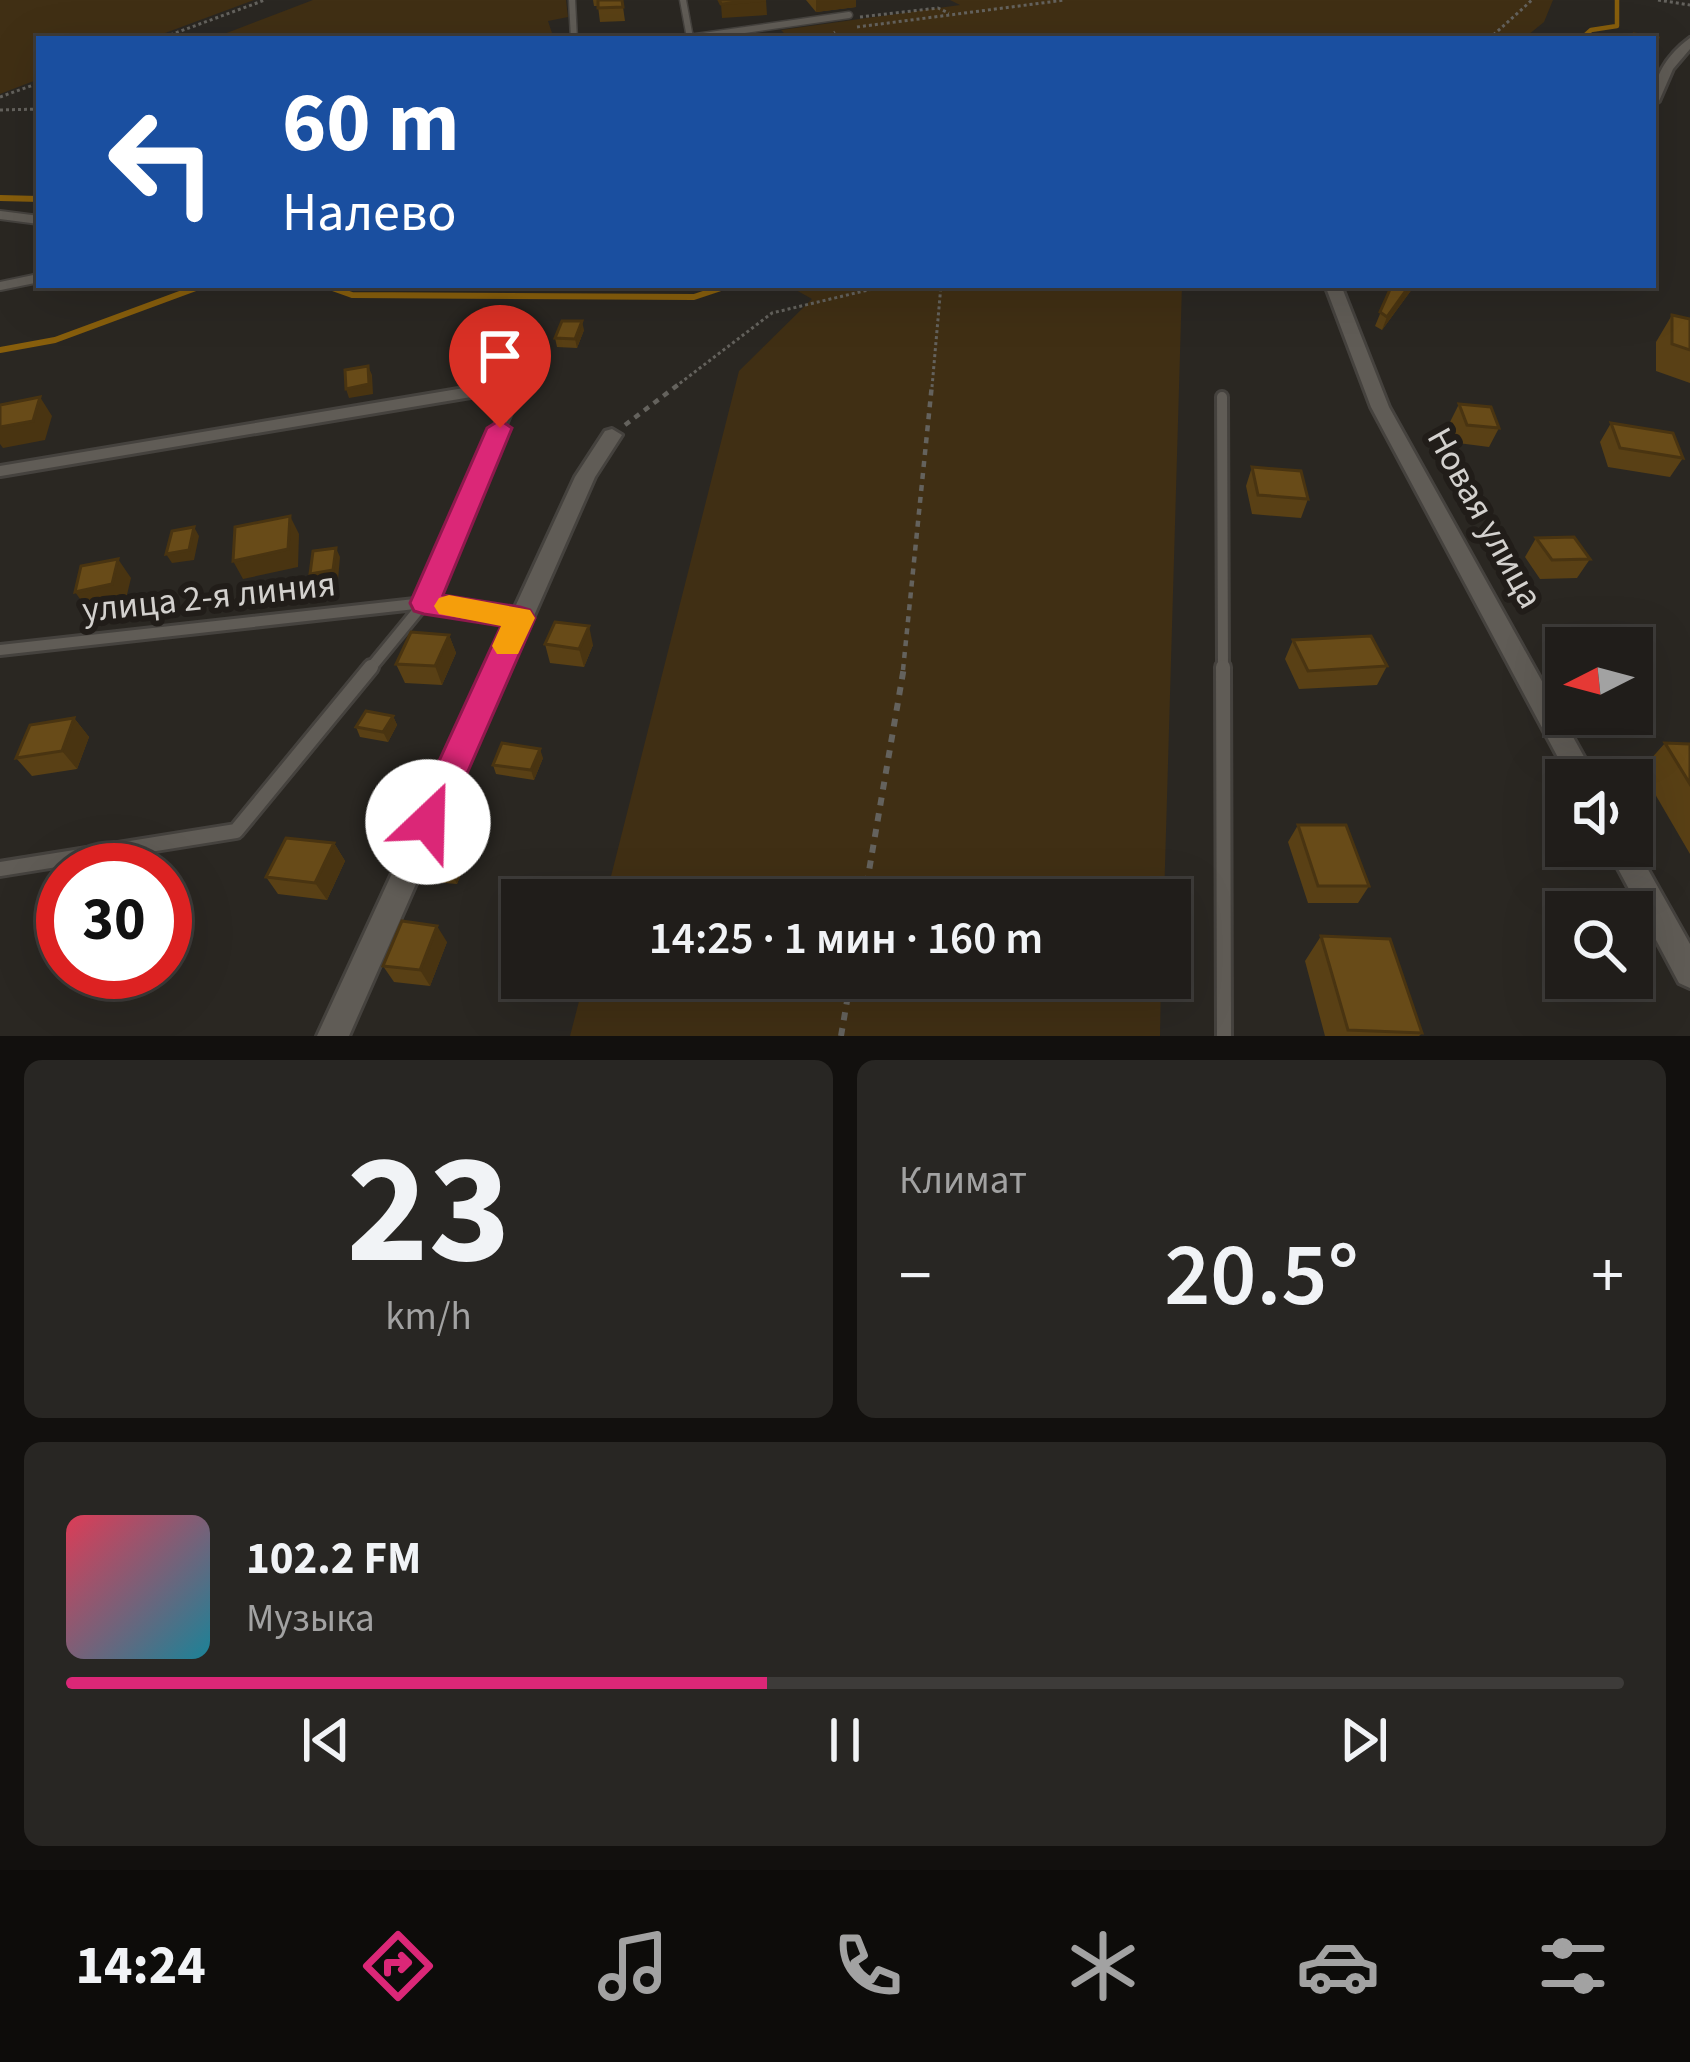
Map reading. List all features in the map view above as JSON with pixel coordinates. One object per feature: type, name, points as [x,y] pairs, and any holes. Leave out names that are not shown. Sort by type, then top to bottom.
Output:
[{"type":"street","points":[[1656,94],[1667,68],[1690,42]]},
{"type":"street","name":"Новая улица","points":[[1334,288],[1380,407],[1573,759]]},
{"type":"street","points":[[334,1036],[585,477],[612,435]]},
{"type":"street","points":[[1632,867],[1690,973]]},
{"type":"lane","points":[[572,0],[574,36]]},
{"type":"lane","points":[[683,0],[686,36]]},
{"type":"lane","points":[[700,36],[849,15]]},
{"type":"lane","points":[[0,215],[36,220]]},
{"type":"lane","points":[[0,286],[36,279]]},
{"type":"lane","points":[[0,471],[518,384],[424,603],[236,831],[0,869]]},
{"type":"lane","points":[[1222,397],[1224,1036]]},
{"type":"lane","name":"улица 2-я линия","points":[[0,650],[424,603],[520,618]]},
{"type":"path","points":[[167,36],[265,0]]},
{"type":"path","points":[[830,36],[846,28],[1065,0]]},
{"type":"path","points":[[1492,36],[1532,0]]},
{"type":"path","points":[[1658,0],[1690,5]]},
{"type":"path","points":[[849,15],[938,8],[949,13]]},
{"type":"path","points":[[0,97],[36,84]]},
{"type":"path","points":[[0,110],[36,109]]},
{"type":"path","points":[[612,435],[772,314],[878,288]]},
{"type":"path","points":[[868,879],[912,618],[941,288]]},
{"type":"path","points":[[841,1036],[847,999]]},
{"type":"shaded area","points":[[0,0],[254,0],[157,36],[36,36],[36,80],[0,94]]},
{"type":"shaded area","points":[[313,0],[566,0],[568,17],[548,21],[553,36],[219,36]]},
{"type":"shaded area","points":[[950,0],[1553,0],[1544,22],[1527,36],[787,36],[781,30],[960,5]]},
{"type":"shaded area","points":[[792,288],[1182,288],[1165,879],[610,879],[739,371],[812,299]]},
{"type":"shaded area","points":[[580,999],[1161,999],[1160,1036],[570,1036]]},
{"type":"building","points":[[598,0],[622,0],[623,7],[598,8]]},
{"type":"building","points":[[719,0],[766,0],[721,4]]},
{"type":"building","points":[[1391,288],[1408,288],[1387,317],[1380,312]]},
{"type":"building","points":[[1672,315],[1690,319],[1690,350],[1672,344]]},
{"type":"building","points":[[562,321],[582,321],[575,339],[555,338]]},
{"type":"building","points":[[368,366],[369,384],[346,389],[345,370]]},
{"type":"building","points":[[40,397],[33,421],[0,427],[0,405]]},
{"type":"building","points":[[1459,404],[1491,407],[1499,428],[1467,425]]},
{"type":"building","points":[[1611,423],[1673,433],[1683,458],[1620,448]]},
{"type":"building","points":[[1252,467],[1301,471],[1308,499],[1258,495]]},
{"type":"building","points":[[290,516],[288,549],[233,561],[235,527]]},
{"type":"building","points":[[194,527],[189,550],[166,554],[172,531]]},
{"type":"building","points":[[1574,537],[1590,559],[1552,560],[1536,538]]},
{"type":"building","points":[[336,548],[333,570],[310,574],[313,551]]},
{"type":"building","points":[[118,559],[112,584],[75,592],[81,566]]},
{"type":"building","points":[[555,622],[589,626],[579,649],[545,644]]},
{"type":"building","points":[[411,632],[449,635],[435,666],[396,664]]},
{"type":"building","points":[[1371,636],[1387,666],[1308,671],[1293,640]]},
{"type":"building","points":[[366,711],[393,716],[383,732],[356,727]]},
{"type":"building","points":[[74,718],[62,751],[16,758],[30,725]]},
{"type":"building","points":[[502,743],[540,749],[531,770],[493,765]]},
{"type":"building","points":[[1665,743],[1690,744],[1690,784]]},
{"type":"building","points":[[433,820],[466,824],[449,867],[414,863]]},
{"type":"building","points":[[1298,825],[1346,825],[1369,886],[1318,886]]},
{"type":"building","points":[[286,838],[334,843],[315,883],[266,877]]},
{"type":"building","points":[[402,921],[437,926],[420,970],[383,966]]},
{"type":"building","points":[[1321,936],[1390,939],[1422,1033],[1348,1030]]},
{"type":"waterway","points":[[1584,36],[1591,30],[1617,26],[1617,0]]},
{"type":"waterway","points":[[0,198],[36,199]]},
{"type":"waterway","points":[[0,350],[55,340],[196,288]]},
{"type":"waterway","points":[[332,288],[352,295],[694,297],[721,288]]},
{"type":"slow traffic","points":[[449,606],[520,618],[508,646]]},
{"type":"route","points":[[428,822],[520,618],[424,603],[500,428]]}]
